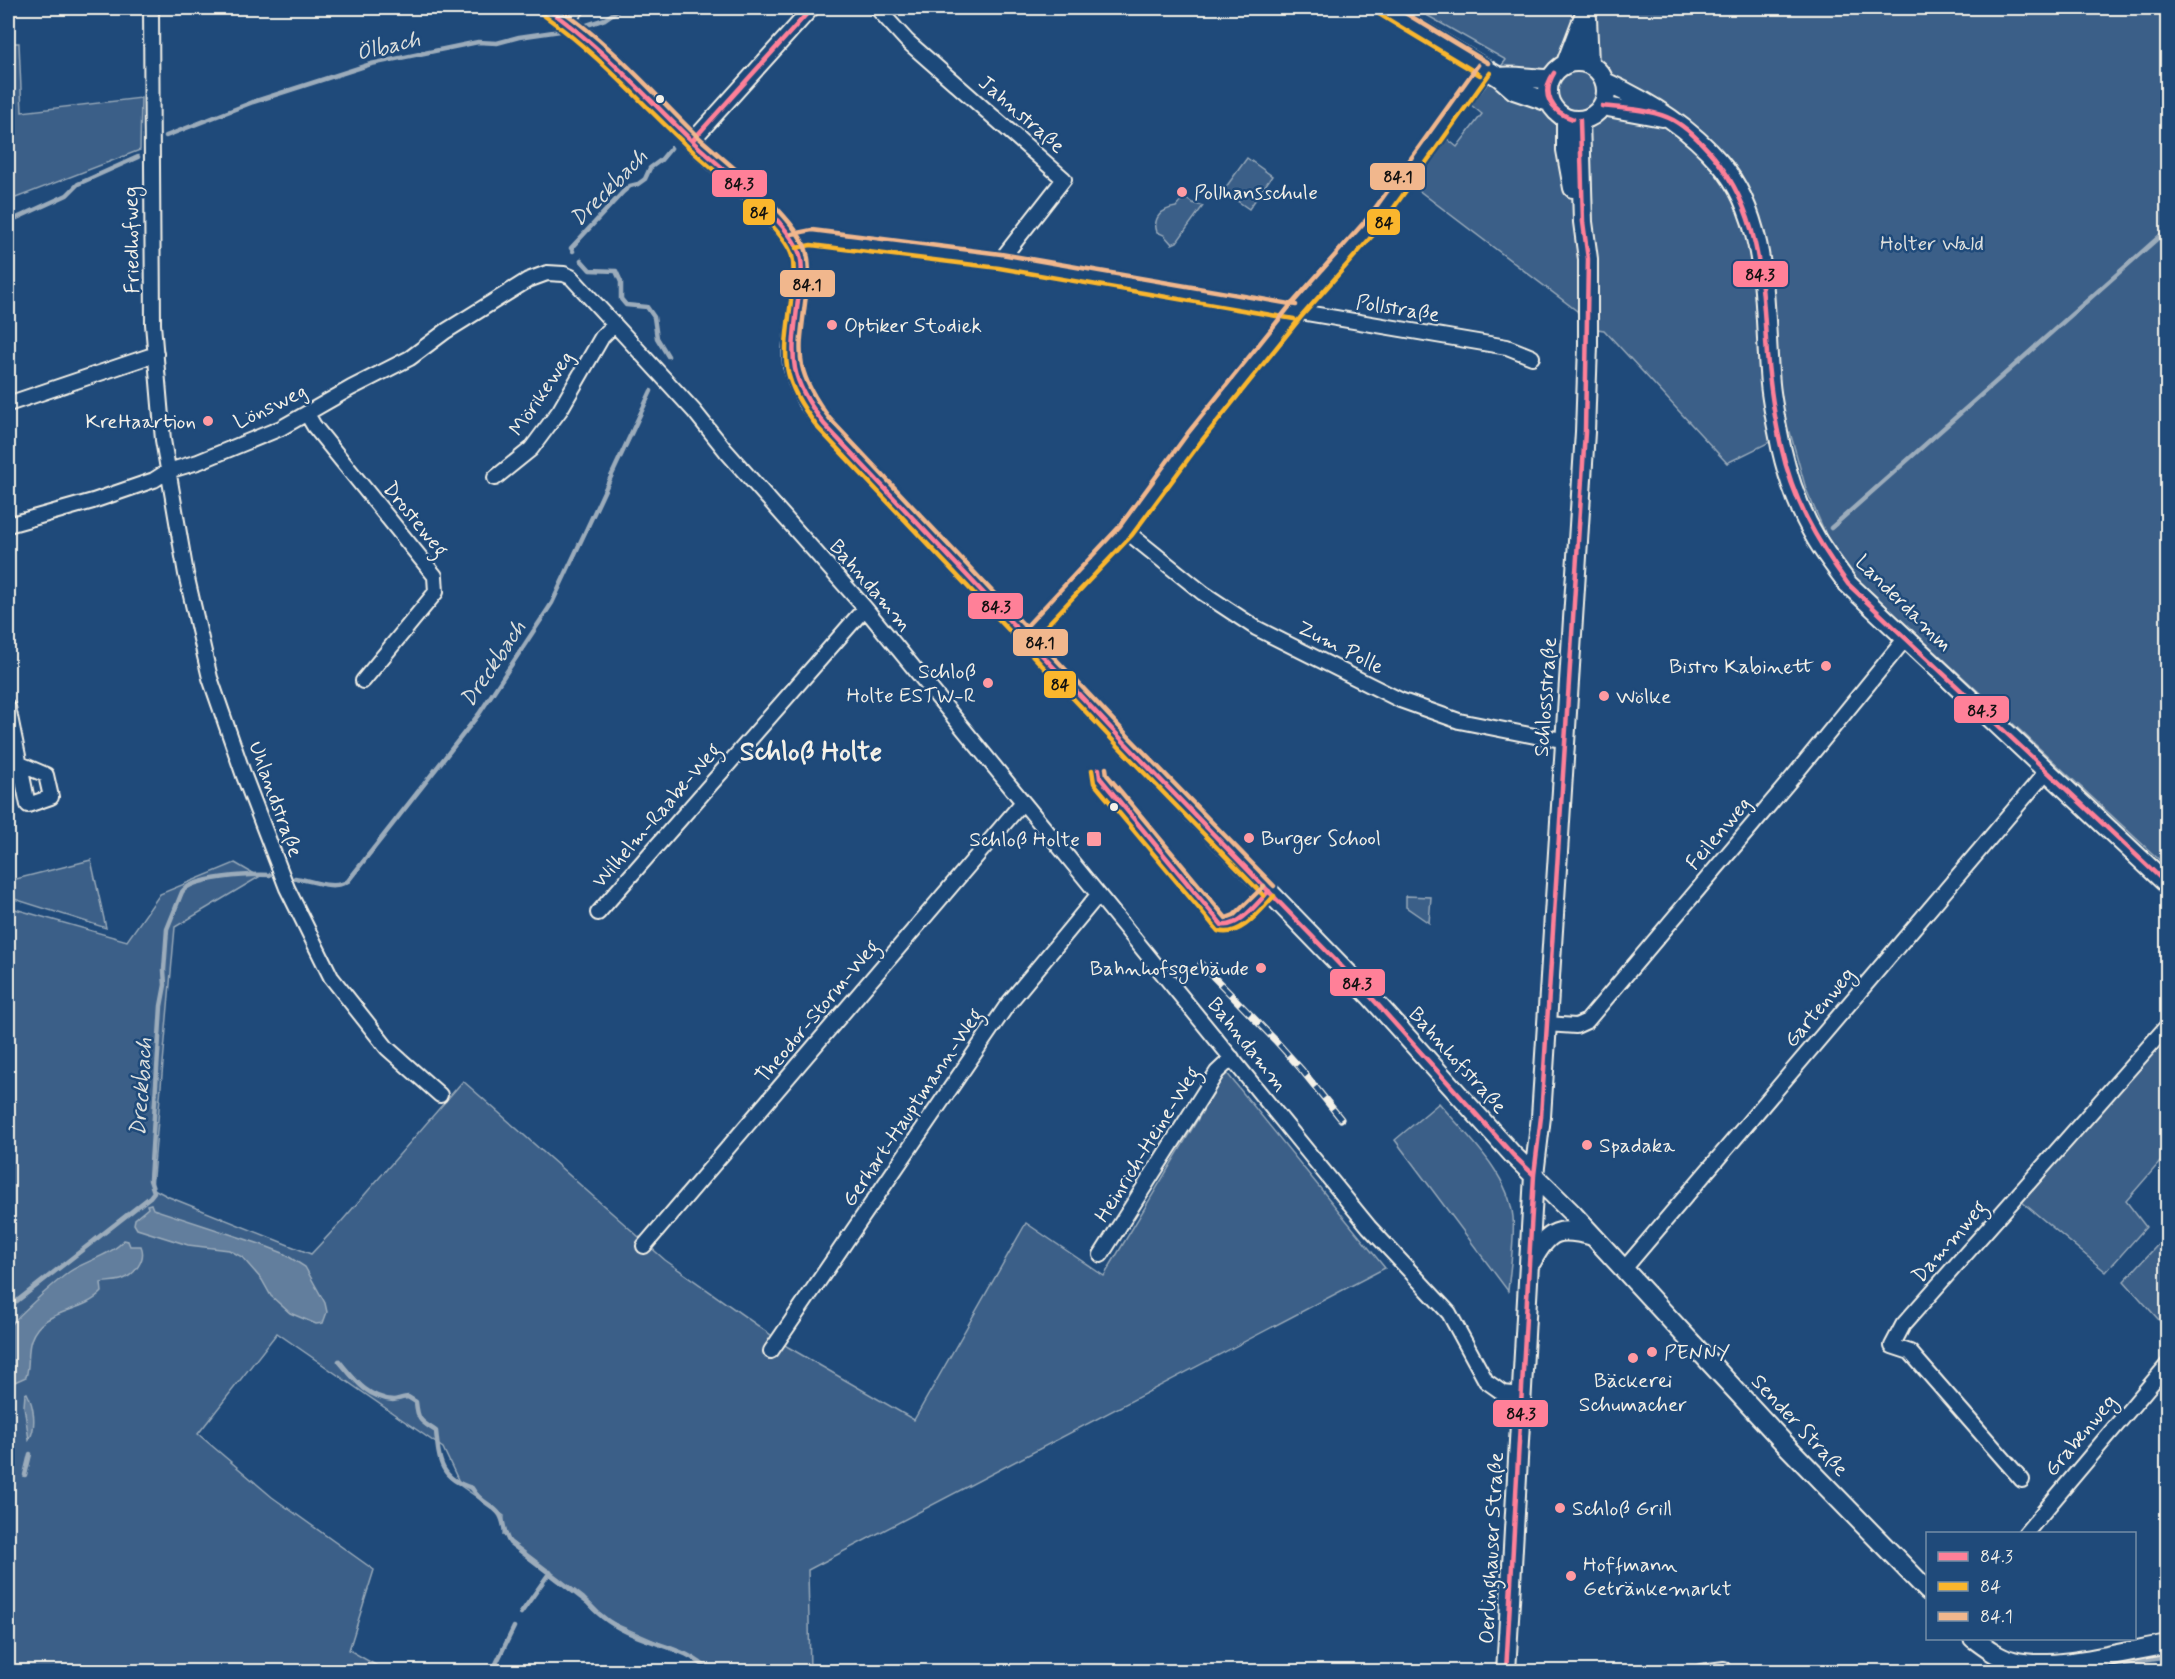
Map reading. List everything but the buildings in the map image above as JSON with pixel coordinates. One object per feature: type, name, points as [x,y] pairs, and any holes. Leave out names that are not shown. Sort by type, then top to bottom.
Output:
[{"type":"main road","name":"Bahnhofstraße","points":[[546,8],[572,17],[589,40],[756,200],[794,241],[801,257],[802,270],[792,350],[793,366],[807,401],[824,424],[1125,743],[1370,996],[1513,1155],[1534,1175]]},
{"type":"main road","points":[[1383,8],[1491,73],[1514,90],[1549,102]]},
{"type":"main road","points":[[1566,63],[1587,8]]},
{"type":"main road","points":[[1587,8],[1589,64]]},
{"type":"main road","points":[[1578,61],[1589,64],[1599,71],[1605,82],[1606,94],[1602,106],[1596,113],[1573,119],[1556,112],[1549,102],[1547,90],[1549,79],[1556,69],[1566,63],[1578,61]]},
{"type":"main road","points":[[1491,73],[1527,79],[1549,79]]},
{"type":"main road","name":"Landerdamm","points":[[1605,82],[1643,100],[1697,139],[1720,162],[1734,183],[1749,214],[1759,260],[1766,317],[1770,385],[1781,448],[1795,494],[1817,540],[1848,584],[2168,885]]},
{"type":"main road","name":"Landerdamm","points":[[1602,106],[1671,119]]},
{"type":"main road","name":"Schlossstraße","points":[[1534,1175],[1541,1118],[1588,345],[1588,259],[1583,222],[1570,181],[1566,150],[1573,119]]},
{"type":"main road","name":"Sender Straße","points":[[1534,1175],[1786,1445],[1926,1589]]},
{"type":"main road","name":"Oerlinghauser Straße","points":[[1506,1671],[1534,1175]]},
{"type":"main road","points":[[1529,1265],[1540,1246],[1551,1235],[1559,1231],[1572,1231],[1593,1236]]},
{"type":"main road","points":[[1976,1640],[2011,1666],[2064,1663],[2168,1644]]},
{"type":"street","name":"Friedhofweg","points":[[151,8],[153,324],[163,440],[168,471]]},
{"type":"street","points":[[692,141],[812,8]]},
{"type":"street","name":"Jahnstraße","points":[[877,8],[907,41],[1064,179],[1000,261]]},
{"type":"street","points":[[1026,637],[1126,531],[1194,438],[1295,312],[1374,223],[1491,73]]},
{"type":"street","name":"Pollstraße","points":[[794,241],[811,237],[1000,261],[1507,347],[1532,357]]},
{"type":"street","name":"Bahndamm","points":[[530,279],[547,273],[564,274],[571,277],[694,411],[731,457],[865,608],[1369,1227],[1449,1313],[1486,1381],[1503,1393],[1522,1395]]},
{"type":"street","name":"Lönsweg","points":[[8,525],[93,501],[154,480],[168,471],[254,440],[410,358],[446,330],[530,279]]},
{"type":"street","name":"Mörikeweg","points":[[495,478],[531,449],[560,410],[602,337],[614,325]]},
{"type":"street","points":[[8,404],[156,354]]},
{"type":"street","name":"Drosteweg","points":[[307,414],[314,426],[435,576],[436,592],[363,681]]},
{"type":"street","name":"Uhlandstraße","points":[[168,471],[186,574],[210,678],[244,776],[287,888],[331,977],[387,1048],[440,1095]]},
{"type":"street","name":"Zum Polle","points":[[1126,531],[1203,593],[1256,628],[1400,700],[1459,721],[1565,740]]},
{"type":"street","name":"Wilhelm-Raabe-Weg","points":[[598,913],[865,608]]},
{"type":"street","name":"Feilenweg","points":[[1546,1024],[1576,1026],[1587,1021],[1792,778],[1905,639]]},
{"type":"street","points":[[8,707],[18,763]]},
{"type":"street","name":"Gartenweg","points":[[1624,1269],[2046,772]]},
{"type":"street","name":"Theodor-Storm-Weg","points":[[644,1246],[1022,803]]},
{"type":"street","name":"Gerhart-Hauptmann-Weg","points":[[771,1351],[1008,1004],[1098,895]]},
{"type":"street","name":"Dammweg","points":[[2022,1480],[1910,1352],[1892,1346],[1903,1324],[2168,1025]]},
{"type":"street","name":"Heinrich-Heine-Weg","points":[[1101,1255],[1217,1072],[1232,1058]]},
{"type":"street","name":"Grabenweg","points":[[2026,1532],[2168,1364]]},
{"type":"street","points":[[1701,1671],[1724,1669]]},
{"type":"green space","name":"Holter Wald","points":[[1414,8],[2167,8],[2167,867],[1854,576],[1827,537],[1806,489],[1790,432],[1727,463],[1604,330],[1583,327],[1577,311],[1413,186],[1446,138],[1457,147],[1482,114],[1471,105],[1506,60]]},
{"type":"green space","points":[[8,43],[19,43],[22,112],[141,98],[140,150],[8,201]]},
{"type":"green space","points":[[1247,158],[1272,176],[1249,209],[1223,191]]},
{"type":"green space","points":[[1184,197],[1192,203],[1203,206],[1177,242],[1172,244],[1164,235],[1157,232],[1157,218],[1166,210],[1176,207]]},
{"type":"green space","points":[[91,860],[106,928],[8,897],[8,881]]},
{"type":"green space","points":[[235,863],[259,877],[175,927],[152,1188],[311,1254],[463,1081],[665,1260],[788,1347],[914,1420],[1026,1223],[1104,1276],[1226,1072],[1385,1268],[808,1570],[810,1671],[715,1671],[689,1656],[604,1619],[584,1597],[503,1535],[504,1516],[461,1486],[443,1448],[277,1333],[198,1434],[272,1497],[374,1570],[349,1650],[386,1671],[8,1671],[8,907],[127,941],[160,894]]},
{"type":"green space","points":[[1406,896],[1431,897],[1429,923],[1406,907]]},
{"type":"green space","points":[[2167,1035],[2167,1154],[2126,1201],[2146,1227],[2106,1272],[2022,1202]]},
{"type":"green space","points":[[1439,1103],[1485,1156],[1495,1170],[1510,1201],[1513,1234],[1508,1291],[1395,1140]]},
{"type":"green space","points":[[2167,1235],[2167,1329],[2124,1281]]},
{"type":"shaded area","points":[[151,1204],[153,1209],[283,1253],[305,1267],[325,1303],[327,1312],[323,1323],[316,1324],[290,1313],[271,1296],[262,1280],[242,1257],[229,1250],[188,1245],[137,1229],[134,1224],[135,1219],[148,1208],[147,1205]]},
{"type":"shaded area","points":[[124,1240],[128,1241],[130,1246],[141,1246],[141,1261],[135,1271],[121,1280],[101,1283],[102,1292],[94,1299],[44,1322],[36,1330],[31,1340],[26,1377],[8,1385],[10,1325],[69,1272],[113,1250]]},
{"type":"shaded area","points":[[27,1393],[34,1416],[29,1440],[24,1406]]},
{"type":"waterway","name":"Ölbach","points":[[581,27],[605,19],[621,8]]},
{"type":"waterway","name":"Ölbach","points":[[166,136],[253,102],[371,64],[478,42],[497,43],[519,37],[567,30]]},
{"type":"waterway","name":"Dreckbach","points":[[573,251],[571,248],[623,192],[645,179],[650,168],[671,148]]},
{"type":"waterway","name":"Ölbach","points":[[8,222],[67,195],[78,184],[138,157]]},
{"type":"waterway","points":[[1831,528],[2168,229]]},
{"type":"waterway","name":"Dreckbach","points":[[581,260],[590,270],[616,271],[621,282],[621,299],[626,305],[647,307],[654,317],[657,338],[668,356]]},
{"type":"waterway","name":"Dreckbach","points":[[295,878],[329,885],[348,881],[479,714],[552,603],[651,391]]},
{"type":"waterway","name":"Dreckbach","points":[[8,1308],[154,1192],[150,1180],[167,929],[182,892],[188,887],[209,880],[270,875]]},
{"type":"waterway","points":[[339,1361],[350,1375],[375,1395],[393,1400],[408,1397],[416,1402],[421,1420],[436,1431],[440,1460],[447,1474],[453,1480],[472,1488],[479,1497],[497,1511],[502,1518],[510,1543],[609,1622],[634,1635],[694,1658],[710,1672]]},
{"type":"waterway","points":[[25,1475],[30,1454]]},
{"type":"waterway","points":[[521,1613],[550,1572]]},
{"type":"waterway","points":[[492,1672],[514,1627]]},
{"type":"waterway","points":[[2070,1672],[2168,1657]]},
{"type":"railway","points":[[1201,964],[1275,1040],[1341,1119]]},
{"type":"transit line","name":"84.3","points":[[546,8],[585,38],[691,140],[752,194],[794,242],[802,266],[794,338],[794,366],[803,392],[824,424],[1125,743],[1370,996],[1513,1155],[1534,1175]]},
{"type":"transit line","name":"84.1","points":[[558,8],[613,52],[696,135],[774,205],[799,236],[808,256],[809,267],[801,332],[801,360],[809,386],[830,419],[1130,738],[1274,886]]},
{"type":"transit line","name":"84.3","points":[[692,141],[812,8]]},
{"type":"transit line","name":"84.1","points":[[1397,8],[1488,63]]},
{"type":"transit line","name":"84","points":[[542,14],[599,60],[686,145],[762,214],[786,244],[794,267],[786,339],[787,368],[797,395],[818,428],[1120,748],[1264,896]]},
{"type":"transit line","name":"84","points":[[1379,14],[1480,75]]},
{"type":"transit line","name":"84.1","points":[[1021,632],[1120,526],[1188,433],[1289,307],[1368,218],[1478,65]]},
{"type":"transit line","name":"84","points":[[1031,642],[1132,535],[1200,443],[1301,317],[1380,227],[1490,73]]},
{"type":"transit line","name":"84.3","points":[[1554,73],[1549,88],[1551,101],[1559,112],[1573,119]]},
{"type":"transit line","name":"84.3","points":[[1554,73],[1548,88],[1550,101],[1559,112],[1573,119]]},
{"type":"transit line","name":"84.3","points":[[1602,106],[1638,110],[1673,120],[1695,137],[1730,179],[1742,203],[1757,251],[1771,390],[1786,466],[1807,519],[1848,584],[2168,885]]},
{"type":"transit line","name":"84.3","points":[[1506,1672],[1534,1175],[1541,1117],[1585,432],[1588,259],[1583,222],[1580,120]]},
{"type":"transit line","name":"84.1","points":[[792,234],[812,230],[1001,254],[1296,305]]},
{"type":"transit line","name":"84","points":[[796,248],[811,245],[999,268],[1294,319]]},
{"type":"transit line","name":"84.1","points":[[1106,768],[1107,775],[1226,918],[1234,915],[1264,886]]},
{"type":"transit line","name":"84.3","points":[[1099,769],[1100,778],[1222,925],[1228,925],[1241,918],[1269,891]]},
{"type":"transit line","name":"84","points":[[1092,770],[1094,783],[1218,931],[1234,931],[1242,927],[1256,916],[1274,896]]},
{"type":"place","name":"Pollhansschule","points":[[1182,192]]},
{"type":"place","name":"Optiker Stodiek","points":[[832,325]]},
{"type":"place","name":"KreHaartion","points":[[208,421]]},
{"type":"place","name":"Bistro Kabinett","points":[[1826,666]]},
{"type":"place","name":"Schloß Holte ESTW-R","points":[[988,683]]},
{"type":"place","name":"Wölke","points":[[1604,696]]},
{"type":"place","name":"Burger School","points":[[1249,838]]},
{"type":"place","name":"Schloß Holte","points":[[1094,839]]},
{"type":"place","name":"Bahnhofsgebäude","points":[[1261,968]]},
{"type":"place","name":"Spadaka","points":[[1587,1145]]},
{"type":"place","name":"PENNY","points":[[1652,1352]]},
{"type":"place","name":"Bäckerei Schumacher","points":[[1633,1358]]},
{"type":"place","name":"Schloß Grill","points":[[1560,1508]]},
{"type":"place","name":"Hoffmann Getränkemarkt","points":[[1571,1576]]},
{"type":"district","name":"Schloß Holte","points":[[811,751]]}]
